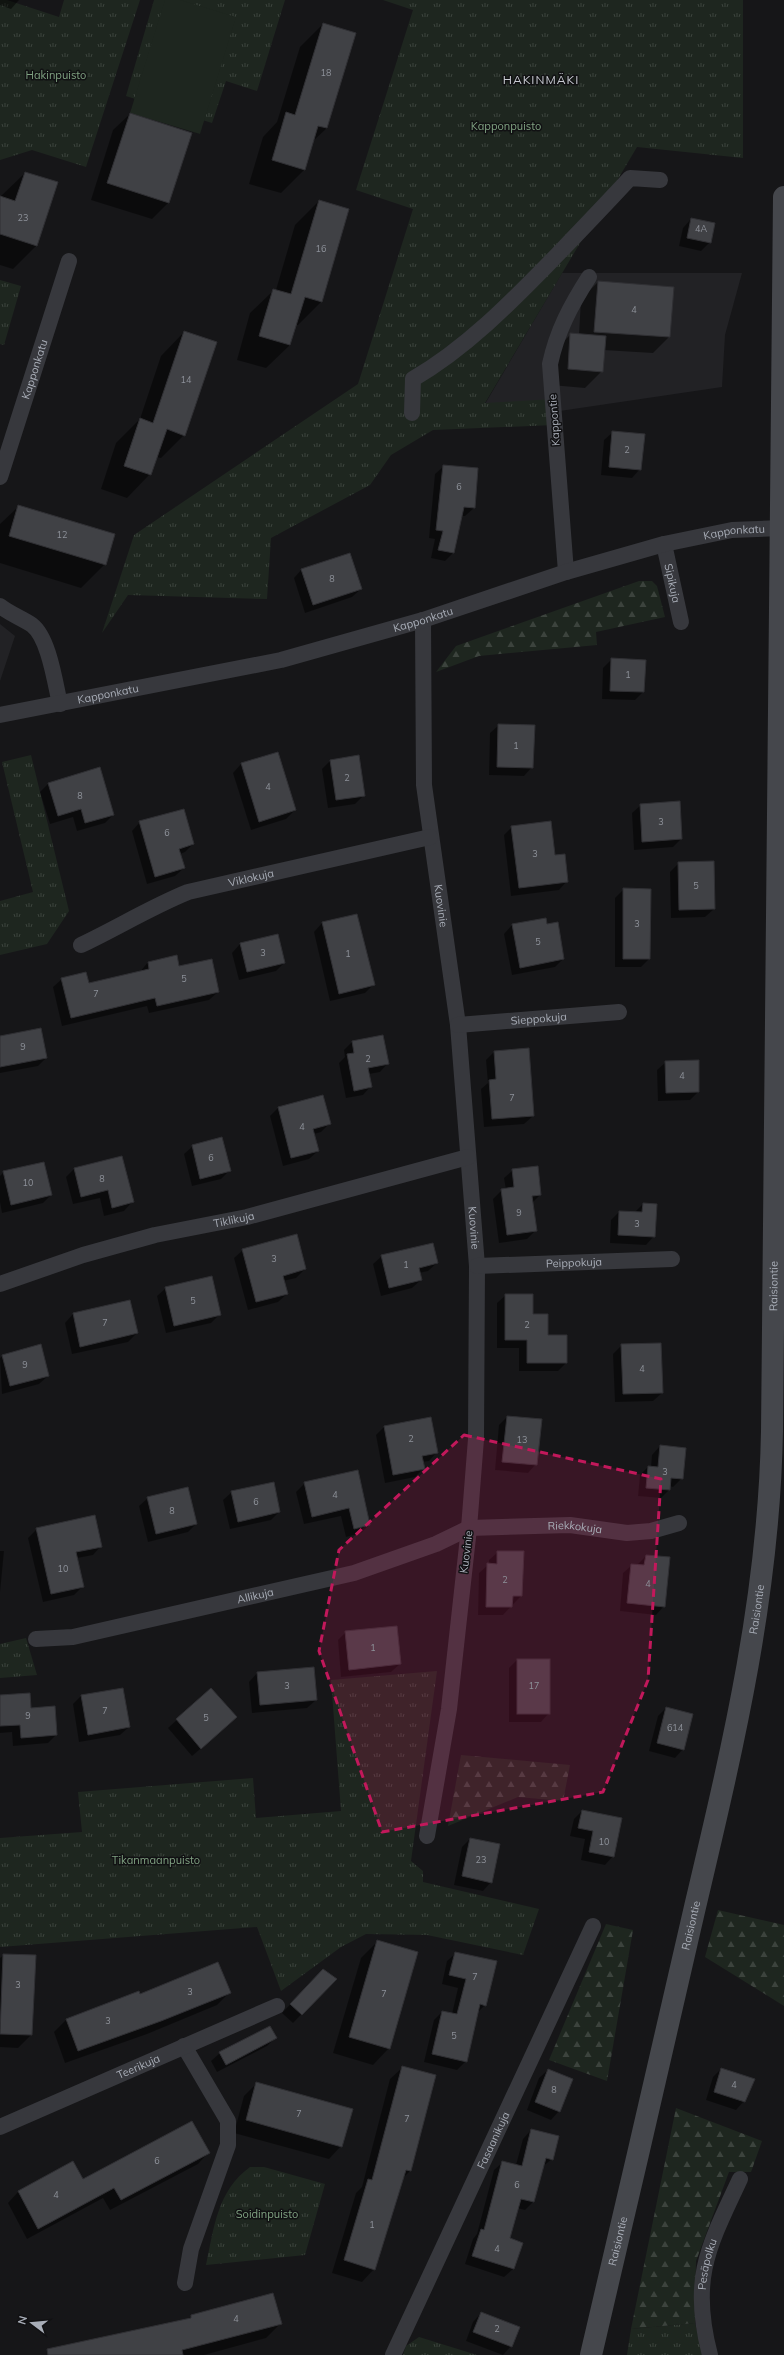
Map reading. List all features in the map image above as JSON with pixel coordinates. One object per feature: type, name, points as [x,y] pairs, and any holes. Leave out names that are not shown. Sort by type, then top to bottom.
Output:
[{"type":"main road","name":"Raisiontie","points":[[591,2355],[740,1715],[761,1590],[771,1481],[780,988],[784,198]]},
{"type":"street","points":[[412,413],[413,379],[438,365],[492,319],[596,217],[630,178],[660,180]]},
{"type":"street","name":"Kapponkatu","points":[[0,477],[69,261]]},
{"type":"street","name":"Kappontie","points":[[566,572],[550,364],[556,339],[566,314],[588,276]]},
{"type":"street","name":"Kapponkatu","points":[[0,715],[281,660],[423,620],[566,572],[664,544],[732,530],[782,528]]},
{"type":"street","name":"Sipikuja","points":[[664,544],[681,622]]},
{"type":"street","points":[[0,606],[31,625],[39,632],[44,642],[60,704]]},
{"type":"street","name":"Kuovinie","points":[[423,620],[422,740],[424,785],[430,836],[458,1025],[477,1266],[476,1439],[469,1528],[449,1709],[427,1836]]},
{"type":"street","name":"Viklokuja","points":[[81,945],[133,920],[150,908],[188,892],[430,836]]},
{"type":"street","name":"Sieppokuja","points":[[458,1025],[619,1012]]},
{"type":"street","name":"Tiklikuja","points":[[0,1284],[83,1255],[155,1235],[247,1217],[468,1157]]},
{"type":"street","name":"Peippokuja","points":[[477,1266],[672,1259]]},
{"type":"street","name":"Riekkokuja","points":[[469,1528],[570,1525],[627,1533],[651,1531],[680,1523]]},
{"type":"street","name":"Allikuja","points":[[36,1639],[73,1637],[354,1573],[436,1544],[469,1528]]},
{"type":"street","name":"Fasaanikuja","points":[[393,2355],[593,1926]]},
{"type":"street","name":"Teerikuja","points":[[0,2127],[278,2006]]},
{"type":"street","points":[[184,2046],[228,2122],[228,2145],[191,2249],[185,2283]]},
{"type":"street","name":"Pesäpolku","points":[[710,2355],[701,2324],[701,2286],[705,2258],[715,2231],[740,2179]]},
{"type":"highlighted area","points":[[464,1435],[661,1479],[648,1680],[603,1792],[382,1832],[319,1651],[339,1550]]},
{"type":"shaded area","points":[[562,273],[742,273],[725,335],[722,387],[553,412],[485,404]]},
{"type":"shaded area","points":[[0,624],[15,636],[0,681]]},
{"type":"green space","name":"Hakinpuisto","points":[[0,0],[7,0],[59,17],[64,0],[140,0],[86,167],[32,150],[0,160]]},
{"type":"green space","points":[[154,0],[285,0],[257,91],[226,81],[212,123],[126,96]]},
{"type":"green space","points":[[165,0],[180,0],[236,17],[200,134],[130,113]]},
{"type":"green space","name":"Kapponpuisto","points":[[383,0],[743,0],[743,158],[637,147],[485,403],[552,399],[554,425],[433,430],[391,455],[370,485],[271,538],[267,599],[128,595],[102,633],[134,535],[358,384],[413,209],[356,190],[413,10]]},
{"type":"green space","points":[[0,280],[21,286],[4,345],[0,344]]},
{"type":"green space","points":[[639,581],[652,581],[657,586],[665,617],[596,632],[597,645],[479,656],[436,672],[456,646]]},
{"type":"green space","points":[[31,755],[69,911],[47,944],[0,955],[0,901],[33,892],[2,762]]},
{"type":"green space","points":[[26,1638],[37,1675],[0,1678],[0,1644]]},
{"type":"green space","name":"Tikanmaanpuisto","points":[[437,1671],[411,1861],[423,1871],[423,1882],[539,1909],[523,1955],[427,1935],[366,1934],[341,1947],[281,1991],[257,1927],[0,1947],[0,1838],[82,1832],[78,1792],[253,1778],[256,1818],[341,1811],[331,1680]]},
{"type":"green space","points":[[461,1755],[570,1765],[563,1801],[518,1797],[448,1826]]},
{"type":"green space","points":[[718,1910],[784,1925],[784,2006],[705,1957]]},
{"type":"green space","points":[[606,1924],[633,1930],[607,2081],[549,2060]]},
{"type":"green space","points":[[676,2108],[762,2141],[751,2172],[729,2172],[696,2261],[695,2323],[631,2329]]},
{"type":"green space","name":"Soidinpuisto","points":[[250,2167],[264,2167],[325,2184],[305,2255],[206,2265],[215,2224],[224,2199],[230,2187]]},
{"type":"green space","points":[[695,2323],[703,2355],[627,2355],[631,2329]]},
{"type":"green space","points":[[419,2337],[477,2355],[403,2355],[406,2346]]},
{"type":"building","points":[[323,23],[356,33],[327,128],[318,126],[305,170],[272,160],[286,112],[295,115]]},
{"type":"building","points":[[130,113],[192,133],[169,203],[107,183]]},
{"type":"building","points":[[25,172],[58,182],[37,246],[0,234],[0,196],[15,201]]},
{"type":"building","points":[[319,200],[349,209],[322,302],[305,297],[290,345],[259,336],[273,289],[291,294]]},
{"type":"building","points":[[691,218],[715,223],[711,243],[687,238]]},
{"type":"building","points":[[598,281],[674,287],[670,337],[594,332]]},
{"type":"building","points":[[184,331],[217,342],[185,436],[167,429],[151,475],[124,466],[140,418],[153,423]]},
{"type":"building","points":[[570,333],[606,336],[603,372],[568,369]]},
{"type":"building","points":[[612,431],[645,434],[641,470],[609,467]]},
{"type":"building","points":[[443,465],[478,468],[475,508],[464,507],[454,553],[438,550],[443,531],[436,530]]},
{"type":"building","points":[[18,505],[115,534],[106,565],[9,536]]},
{"type":"building","points":[[350,553],[362,589],[313,605],[301,569]]},
{"type":"building","points":[[611,658],[646,660],[644,692],[610,691]]},
{"type":"building","points":[[498,724],[535,725],[533,768],[497,767]]},
{"type":"building","points":[[278,752],[296,810],[259,822],[241,763]]},
{"type":"building","points":[[359,755],[365,796],[336,800],[330,760]]},
{"type":"building","points":[[100,767],[114,815],[85,823],[81,809],[58,816],[48,783]]},
{"type":"building","points":[[680,801],[682,839],[642,842],[640,804]]},
{"type":"building","points":[[184,809],[194,844],[179,849],[185,868],[155,877],[139,821]]},
{"type":"building","points":[[551,821],[555,855],[565,854],[568,882],[519,888],[511,826]]},
{"type":"building","points":[[714,861],[715,909],[679,910],[678,862]]},
{"type":"building","points":[[623,888],[651,889],[650,959],[623,959]]},
{"type":"building","points":[[357,914],[375,985],[339,994],[322,922]]},
{"type":"building","points":[[546,918],[547,924],[558,922],[564,959],[520,968],[512,924]]},
{"type":"building","points":[[278,934],[285,963],[247,972],[240,943]]},
{"type":"building","points":[[177,955],[179,966],[212,959],[219,992],[157,1006],[155,998],[71,1018],[61,978],[86,972],[89,983],[149,969],[148,962]]},
{"type":"building","points":[[41,1028],[47,1058],[0,1067],[0,1036]]},
{"type":"building","points":[[383,1035],[389,1064],[368,1068],[372,1087],[354,1091],[347,1054],[354,1053],[352,1041]]},
{"type":"building","points":[[529,1048],[534,1116],[492,1119],[489,1080],[496,1079],[494,1051]]},
{"type":"building","points":[[699,1060],[699,1092],[666,1093],[665,1061]]},
{"type":"building","points":[[323,1095],[331,1124],[313,1129],[319,1151],[291,1158],[278,1107]]},
{"type":"building","points":[[222,1137],[231,1171],[200,1179],[192,1145]]},
{"type":"building","points":[[122,1156],[134,1202],[112,1208],[108,1190],[81,1197],[74,1168]]},
{"type":"building","points":[[44,1162],[52,1195],[11,1205],[3,1171]]},
{"type":"building","points":[[538,1166],[541,1195],[532,1196],[537,1231],[507,1235],[501,1189],[514,1187],[512,1169]]},
{"type":"building","points":[[643,1203],[657,1204],[655,1237],[618,1235],[619,1211],[642,1212]]},
{"type":"building","points":[[297,1234],[306,1269],[283,1276],[288,1294],[256,1302],[242,1249]]},
{"type":"building","points":[[433,1243],[438,1263],[419,1268],[422,1280],[389,1288],[381,1255]]},
{"type":"building","points":[[212,1276],[221,1315],[174,1326],[165,1287]]},
{"type":"building","points":[[505,1294],[533,1294],[533,1314],[548,1314],[548,1335],[567,1335],[567,1363],[527,1363],[527,1340],[505,1340]]},
{"type":"building","points":[[130,1300],[138,1333],[80,1347],[73,1313]]},
{"type":"building","points":[[661,1343],[663,1393],[623,1394],[621,1344]]},
{"type":"building","points":[[41,1344],[49,1376],[10,1386],[2,1355]]},
{"type":"building","points":[[507,1416],[542,1419],[537,1465],[502,1462]]},
{"type":"building","points":[[431,1417],[438,1453],[422,1456],[425,1469],[393,1475],[384,1426]]},
{"type":"building","points":[[660,1445],[686,1448],[683,1479],[671,1478],[670,1490],[646,1488],[648,1466],[658,1467]]},
{"type":"building","points":[[358,1470],[370,1525],[354,1529],[349,1508],[312,1517],[304,1482]]},
{"type":"building","points":[[274,1482],[280,1512],[238,1522],[231,1491]]},
{"type":"building","points":[[188,1487],[197,1524],[156,1534],[147,1497]]},
{"type":"building","points":[[95,1515],[102,1547],[76,1552],[84,1587],[51,1594],[36,1528]]},
{"type":"building","points":[[497,1551],[524,1551],[522,1596],[513,1596],[512,1607],[486,1607],[487,1563],[497,1564]]},
{"type":"building","points":[[646,1555],[670,1557],[665,1607],[627,1603],[631,1564],[644,1565]]},
{"type":"building","points":[[397,1626],[401,1664],[349,1670],[345,1631]]},
{"type":"building","points":[[517,1659],[550,1659],[550,1714],[517,1714]]},
{"type":"building","points":[[314,1667],[317,1700],[260,1705],[257,1672]]},
{"type":"building","points":[[123,1688],[130,1727],[88,1735],[81,1695]]},
{"type":"building","points":[[211,1688],[237,1717],[201,1749],[176,1719]]},
{"type":"building","points":[[30,1693],[31,1708],[55,1706],[57,1735],[21,1738],[20,1725],[0,1726],[0,1695]]},
{"type":"building","points":[[666,1707],[693,1714],[684,1750],[657,1743]]},
{"type":"building","points":[[582,1810],[622,1818],[614,1857],[589,1852],[593,1831],[578,1828]]},
{"type":"building","points":[[470,1838],[500,1844],[492,1883],[462,1876]]},
{"type":"building","points":[[377,1940],[418,1952],[390,2049],[349,2037]]},
{"type":"building","points":[[455,1952],[497,1961],[486,2006],[480,2004],[467,2062],[432,2054],[442,2011],[457,2014],[466,1979],[449,1975]]},
{"type":"building","points":[[3,1954],[36,1955],[32,2035],[0,2034]]},
{"type":"building","points":[[218,1962],[231,1993],[161,2021],[78,2051],[66,2019],[139,1991],[140,1994]]},
{"type":"building","points":[[323,1969],[337,1979],[302,2015],[290,2004]]},
{"type":"building","points":[[270,2026],[277,2038],[226,2065],[219,2052]]},
{"type":"building","points":[[402,2066],[436,2075],[411,2171],[406,2170],[375,2270],[344,2260],[368,2179],[372,2180]]},
{"type":"building","points":[[721,2068],[755,2079],[745,2102],[714,2092]]},
{"type":"building","points":[[548,2069],[573,2079],[560,2112],[535,2102]]},
{"type":"building","points":[[256,2082],[353,2109],[342,2147],[246,2120]]},
{"type":"building","points":[[192,2121],[210,2153],[121,2200],[114,2188],[38,2229],[18,2191],[73,2161],[83,2179]]},
{"type":"building","points":[[531,2129],[559,2136],[553,2160],[546,2158],[534,2202],[521,2199],[510,2238],[523,2243],[514,2269],[472,2256],[481,2229],[484,2230],[502,2161],[522,2166]]},
{"type":"building","points":[[273,2293],[282,2324],[182,2350],[183,2355],[48,2355],[47,2349],[191,2318],[191,2315]]},
{"type":"building","points":[[481,2312],[520,2327],[512,2347],[473,2332]]},
{"type":"district","name":"HAKINMÄKI","points":[[541,80]]}]
